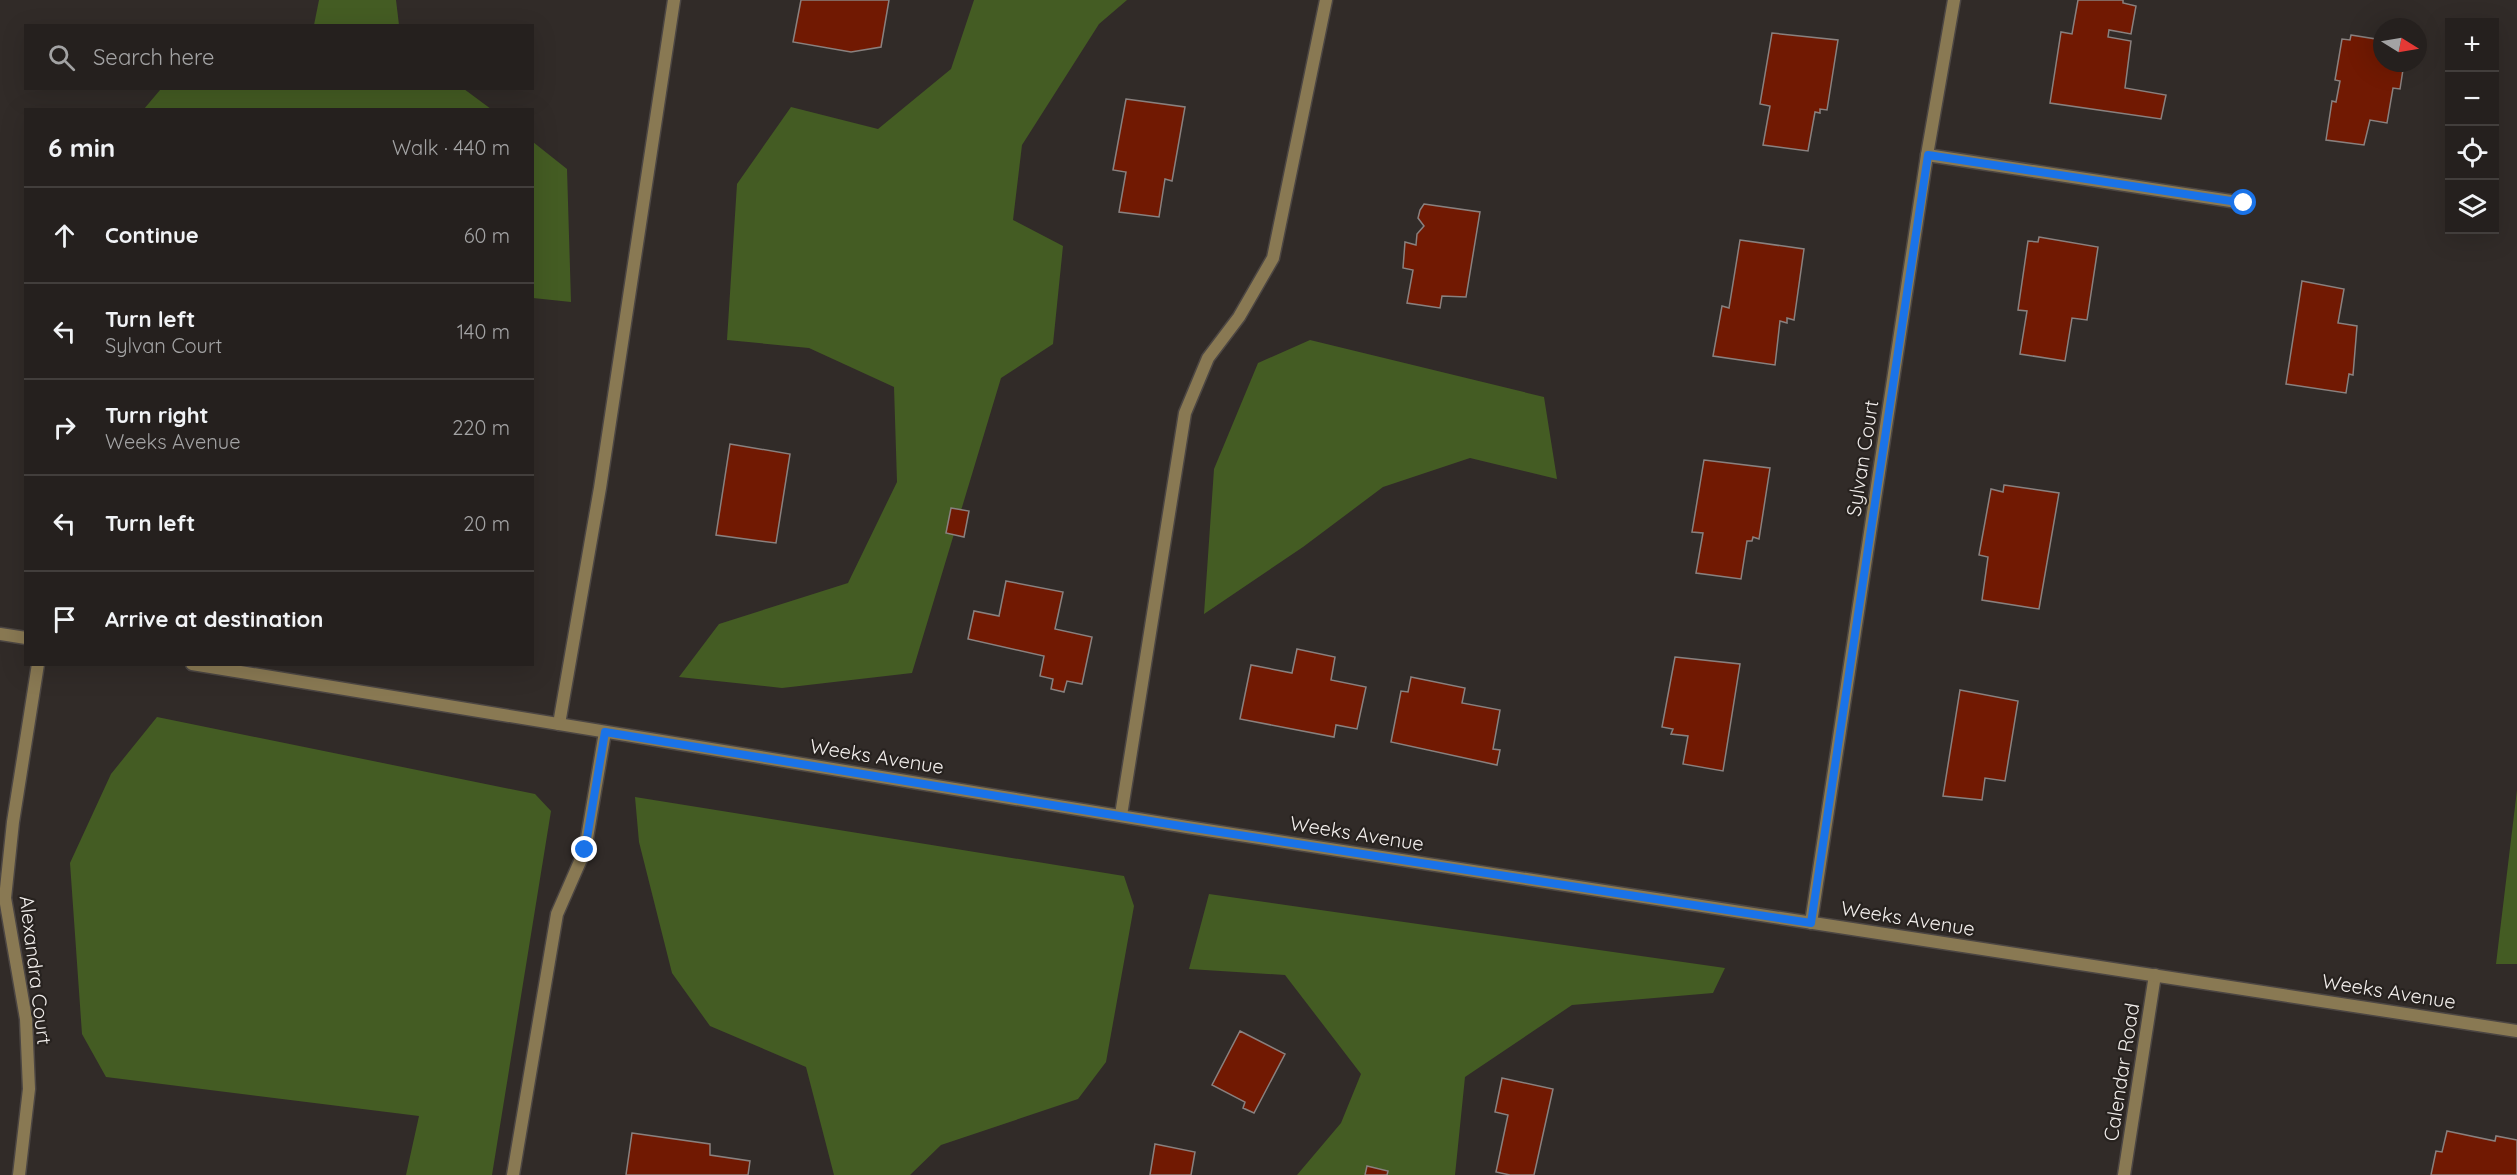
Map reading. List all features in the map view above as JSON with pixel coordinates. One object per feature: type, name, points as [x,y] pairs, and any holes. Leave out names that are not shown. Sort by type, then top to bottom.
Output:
[{"type":"street","points":[[559,724],[600,488],[674,0]]},
{"type":"street","points":[[1121,815],[1185,413],[1208,358],[1239,316],[1273,258],[1326,0]]},
{"type":"street","name":"Sylvan Court","points":[[1811,923],[1928,155],[1954,0]]},
{"type":"street","points":[[1928,155],[2244,203]]},
{"type":"street","points":[[0,634],[24,638]]},
{"type":"street","name":"Alexandra Court","points":[[19,1175],[29,1089],[26,1019],[5,898],[13,822],[38,666]]},
{"type":"street","name":"Weeks Avenue","points":[[204,666],[1121,815],[2517,1031]]},
{"type":"street","points":[[513,1175],[557,914],[585,850],[605,732]]},
{"type":"street","name":"Calendar Road","points":[[2124,1175],[2155,975]]},
{"type":"green space","points":[[319,0],[396,0],[399,24],[314,24]]},
{"type":"green space","points":[[974,0],[1127,0],[1099,24],[1022,145],[1013,220],[1063,246],[1053,344],[1001,378],[912,673],[782,688],[679,677],[719,624],[848,583],[897,482],[894,387],[809,348],[727,340],[737,184],[791,107],[878,129],[951,69]]},
{"type":"green space","points":[[160,90],[465,90],[490,108],[145,108]]},
{"type":"green space","points":[[534,143],[567,169],[571,302],[534,298]]},
{"type":"green space","points":[[1310,340],[1544,397],[1557,479],[1470,458],[1383,487],[1303,547],[1204,614],[1214,469],[1258,363]]},
{"type":"green space","points":[[157,717],[535,794],[551,811],[492,1175],[406,1175],[419,1116],[106,1077],[82,1034],[70,863],[111,774]]},
{"type":"green space","points":[[2517,790],[2517,964],[2496,964]]},
{"type":"green space","points":[[635,797],[1124,876],[1134,906],[1106,1062],[1078,1099],[941,1145],[910,1175],[834,1175],[806,1067],[710,1026],[672,973],[639,842]]},
{"type":"green space","points":[[1209,894],[1725,968],[1713,993],[1572,1005],[1465,1077],[1455,1175],[1297,1175],[1341,1123],[1361,1074],[1285,975],[1189,969]]},
{"type":"building","points":[[801,0],[889,0],[881,47],[851,52],[793,42]]},
{"type":"building","points":[[2078,0],[2123,0],[2123,3],[2136,6],[2131,34],[2109,30],[2108,37],[2131,41],[2125,88],[2166,95],[2161,119],[2050,103],[2061,32],[2072,34]]},
{"type":"building","points":[[1772,33],[1838,40],[1827,110],[1820,109],[1820,113],[1815,112],[1808,151],[1763,145],[1770,106],[1760,104]]},
{"type":"building","points":[[2351,35],[2373,39],[2373,72],[2403,72],[2400,89],[2393,88],[2387,123],[2370,120],[2364,145],[2326,140],[2332,101],[2336,102],[2340,81],[2335,80],[2342,39],[2350,40]]},
{"type":"building","points":[[1126,99],[1185,107],[1172,181],[1165,179],[1159,217],[1119,212],[1126,172],[1113,170]]},
{"type":"building","points":[[1424,204],[1480,212],[1466,297],[1442,296],[1440,308],[1407,303],[1413,270],[1403,268],[1405,242],[1416,245],[1417,234],[1424,226],[1418,218]]},
{"type":"building","points":[[2039,237],[2098,247],[2087,320],[2072,318],[2065,361],[2020,354],[2027,311],[2018,310],[2028,241],[2038,242]]},
{"type":"building","points":[[1740,240],[1804,249],[1794,320],[1787,318],[1787,323],[1780,321],[1775,365],[1713,356],[1722,306],[1729,308]]},
{"type":"building","points":[[2302,281],[2344,289],[2338,323],[2357,326],[2353,375],[2349,374],[2346,393],[2286,384]]},
{"type":"building","points":[[730,444],[790,454],[776,543],[716,535]]},
{"type":"building","points":[[1704,460],[1770,468],[1759,539],[1753,537],[1752,541],[1747,541],[1741,579],[1696,573],[1703,533],[1692,532]]},
{"type":"building","points":[[2004,485],[2059,493],[2039,609],[1982,600],[1988,557],[1979,555],[1991,489],[2003,492]]},
{"type":"building","points":[[951,508],[969,511],[964,537],[946,533]]},
{"type":"building","points":[[1006,581],[1063,592],[1055,629],[1092,637],[1082,684],[1067,681],[1064,692],[1051,689],[1053,679],[1040,676],[1044,656],[968,639],[974,611],[999,616]]},
{"type":"building","points":[[1297,649],[1335,657],[1331,680],[1366,687],[1357,729],[1336,725],[1334,737],[1240,719],[1251,665],[1292,673]]},
{"type":"building","points":[[1675,657],[1740,664],[1723,771],[1683,764],[1688,736],[1671,734],[1673,729],[1662,727]]},
{"type":"building","points":[[1411,677],[1465,688],[1462,703],[1500,710],[1493,749],[1500,750],[1497,765],[1391,742],[1401,691],[1408,692]]},
{"type":"building","points":[[1960,690],[2018,701],[2005,781],[1985,778],[1982,800],[1943,796]]},
{"type":"building","points":[[1240,1031],[1285,1054],[1254,1113],[1243,1108],[1245,1102],[1212,1085]]},
{"type":"building","points":[[1502,1078],[1553,1089],[1534,1175],[1510,1175],[1496,1172],[1508,1115],[1495,1112]]},
{"type":"building","points":[[2447,1131],[2495,1141],[2496,1136],[2517,1140],[2517,1175],[2431,1175],[2436,1151],[2442,1152]]},
{"type":"building","points":[[632,1133],[710,1144],[710,1155],[750,1161],[748,1175],[626,1175]]},
{"type":"building","points":[[1155,1144],[1195,1152],[1191,1175],[1150,1175]]},
{"type":"building","points":[[1367,1166],[1388,1171],[1387,1175],[1365,1175]]},
{"type":"route","points":[[585,850],[605,732],[1187,827],[1811,923],[1928,155],[2244,203]]}]
